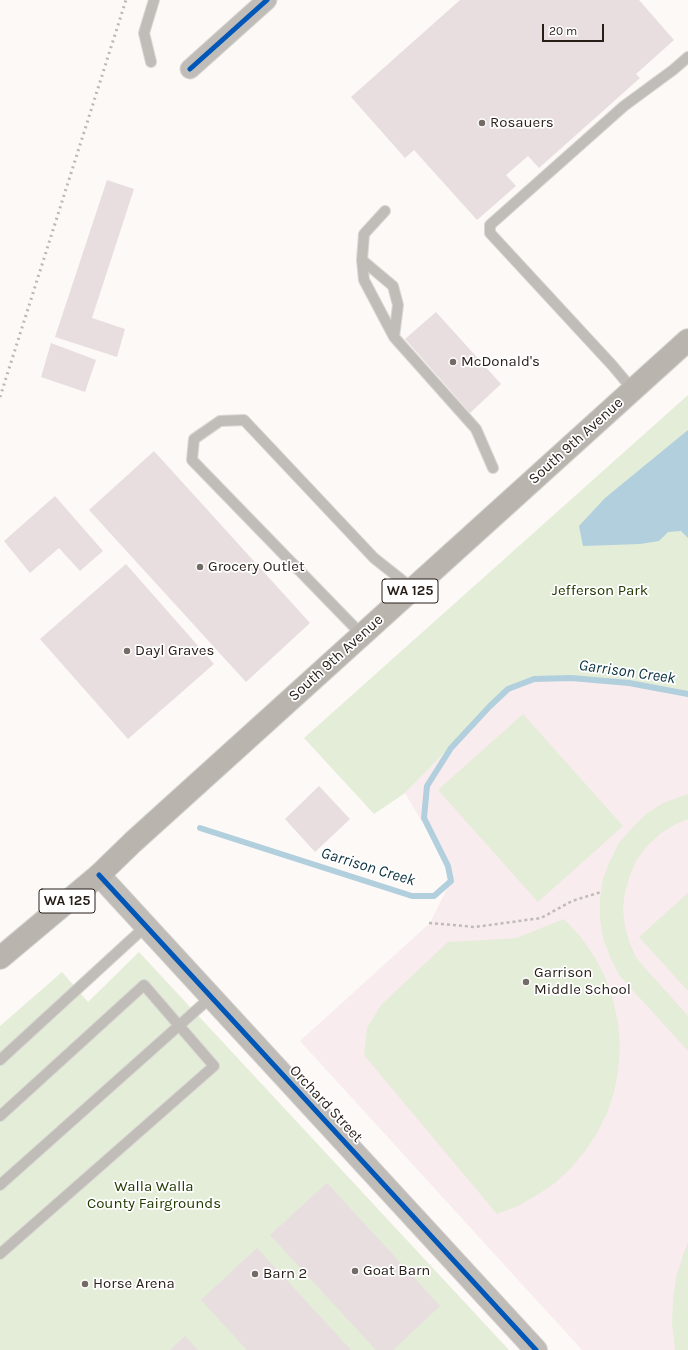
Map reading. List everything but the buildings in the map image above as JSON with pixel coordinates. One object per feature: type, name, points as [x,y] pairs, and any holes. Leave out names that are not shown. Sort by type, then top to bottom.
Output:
[{"type":"main road","name":"South 9th Avenue","points":[[0,958],[99,875],[132,842],[688,340]]},
{"type":"street","points":[[190,69],[267,0]]},
{"type":"street","name":"Orchard Street","points":[[99,875],[536,1350]]},
{"type":"lane","points":[[151,62],[144,34],[154,0]]},
{"type":"lane","points":[[633,390],[612,365],[490,232],[490,225],[624,106],[673,70],[688,57]]},
{"type":"lane","points":[[385,211],[364,234],[362,260],[364,280],[394,337],[476,429],[493,468]]},
{"type":"lane","points":[[362,260],[393,286],[398,305],[394,337]]},
{"type":"lane","points":[[362,635],[192,460],[194,438],[220,421],[244,420],[374,558],[413,589]]},
{"type":"lane","points":[[0,1060],[146,926]]},
{"type":"lane","points":[[0,1116],[144,985],[214,1066],[0,1254]]},
{"type":"lane","points":[[0,1185],[211,997]]},
{"type":"path","points":[[430,923],[475,927],[541,918],[572,901],[601,892]]},
{"type":"shaded area","name":"Garrison Middle School","points":[[571,678],[629,683],[688,694],[688,1350],[582,1350],[300,1041],[430,923],[451,881],[448,866],[405,793],[508,689],[534,679]]},
{"type":"green space","name":"Jefferson Park","points":[[688,395],[688,694],[629,683],[571,678],[534,679],[508,689],[405,793],[374,814],[304,738]]},
{"type":"green space","points":[[523,714],[623,826],[538,902],[438,790]]},
{"type":"green space","points":[[688,794],[688,819],[661,833],[648,845],[637,859],[625,892],[623,909],[625,927],[630,944],[637,959],[688,1016],[688,1051],[619,975],[603,938],[600,919],[600,899],[603,879],[619,843],[646,814],[663,803]]},
{"type":"green space","points":[[688,893],[688,991],[639,937]]},
{"type":"green space","points":[[564,919],[580,936],[594,956],[605,977],[613,1000],[618,1023],[620,1047],[614,1092],[607,1113],[597,1133],[571,1168],[555,1183],[537,1195],[518,1206],[497,1214],[364,1055],[367,1028],[381,1005],[448,942],[516,938]]},
{"type":"green space","name":"Walla Walla County Fairgrounds","points":[[139,952],[509,1350],[0,1350],[0,1026],[62,972],[88,1002]]},
{"type":"green space","points":[[688,1243],[688,1350],[675,1350],[672,1323],[673,1300],[676,1277]]},
{"type":"water","points":[[688,430],[688,538],[681,531],[668,532],[659,541],[640,544],[583,546],[579,526],[605,498]]},
{"type":"waterway","name":"Garrison Creek","points":[[200,828],[412,896],[434,896],[451,881],[448,866],[424,818],[427,786],[451,748],[508,689],[534,679],[571,678],[629,683],[688,694]]},
{"type":"railway","points":[[0,397],[126,0]]},
{"type":"cycle path","points":[[190,69],[267,0]]},
{"type":"cycle path","points":[[99,875],[536,1350]]},
{"type":"place","name":"Rosauers","points":[[482,123]]},
{"type":"place","name":"McDonald's","points":[[453,362]]},
{"type":"place","name":"Grocery Outlet","points":[[200,567]]},
{"type":"place","name":"Dayl Graves","points":[[127,651]]},
{"type":"place","name":"Garrison Middle School","points":[[526,982]]},
{"type":"place","name":"Goat Barn","points":[[355,1271]]},
{"type":"place","name":"Barn 2","points":[[255,1274]]},
{"type":"place","name":"Horse Arena","points":[[85,1284]]}]
